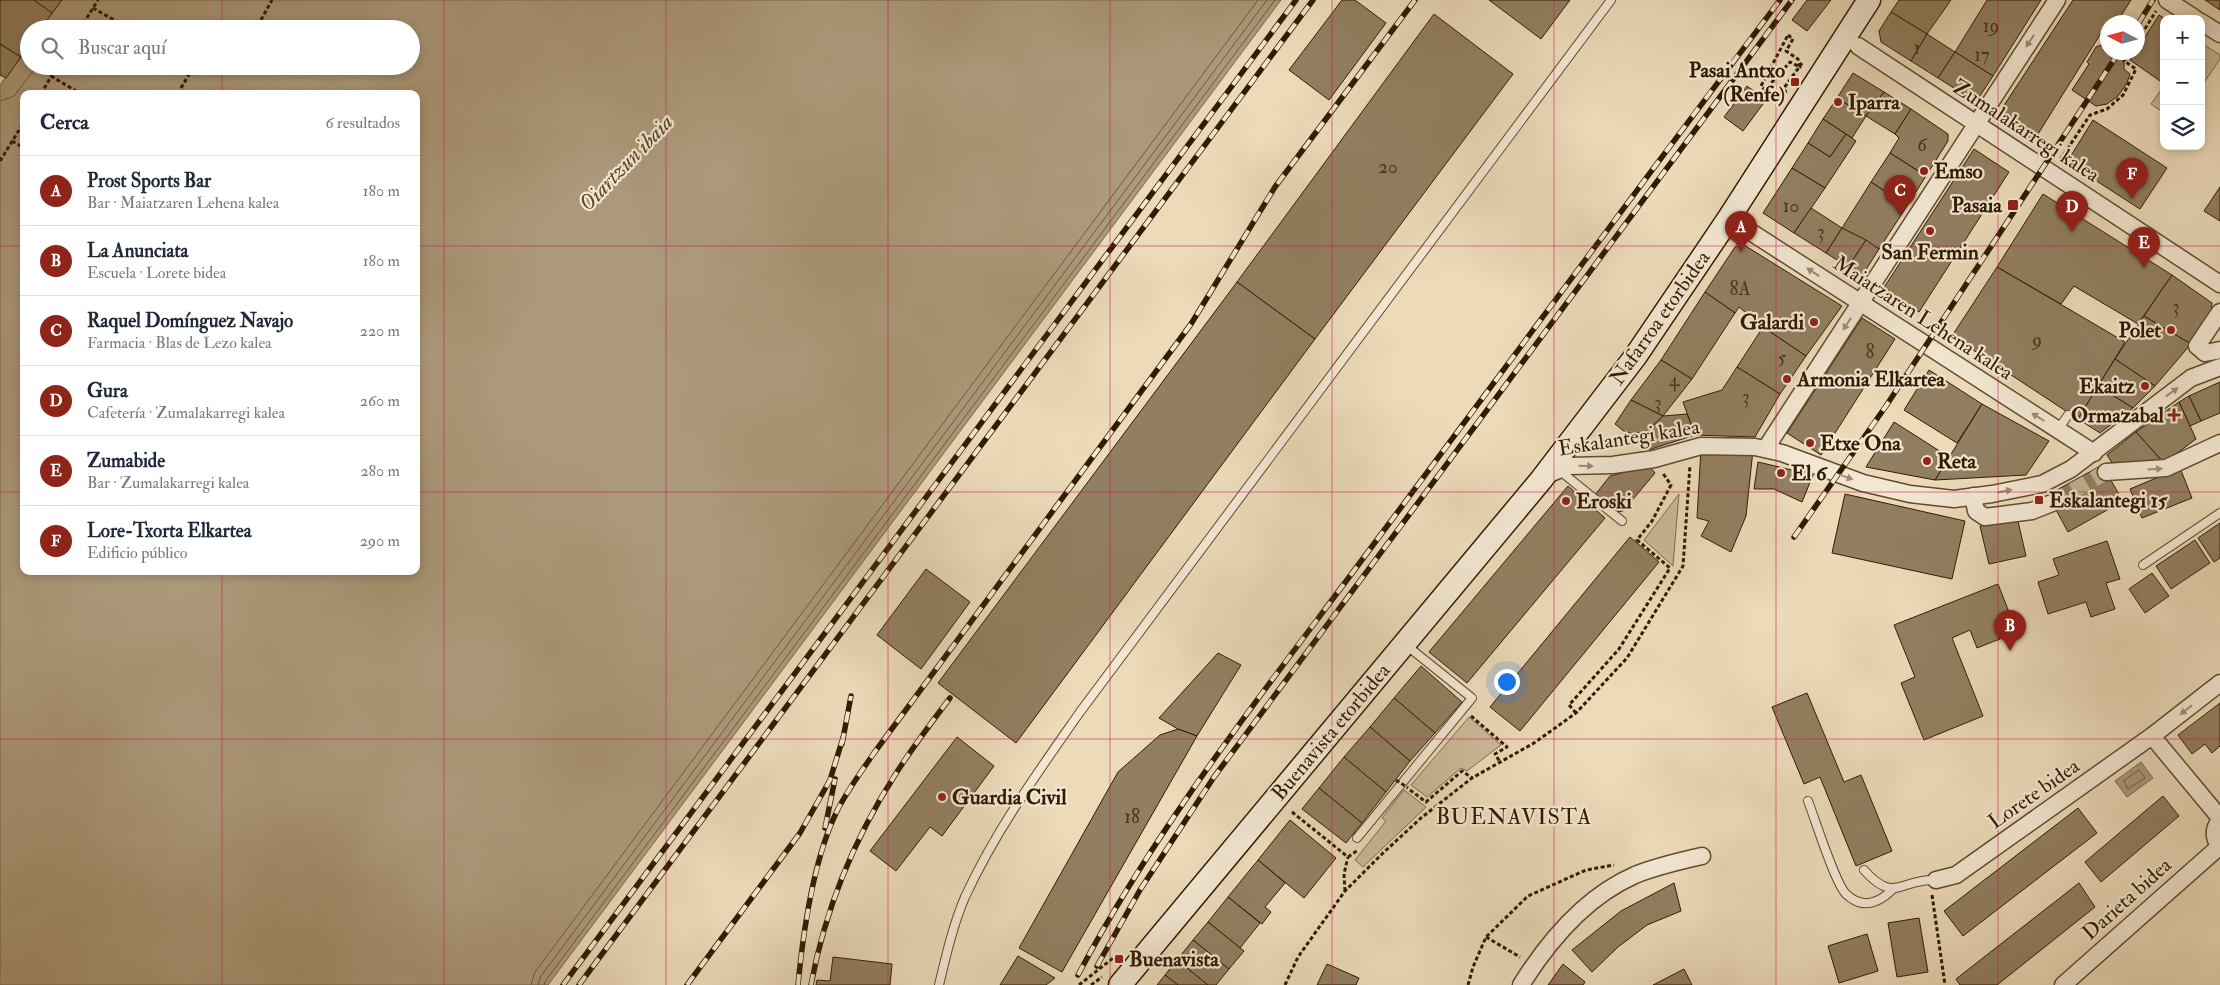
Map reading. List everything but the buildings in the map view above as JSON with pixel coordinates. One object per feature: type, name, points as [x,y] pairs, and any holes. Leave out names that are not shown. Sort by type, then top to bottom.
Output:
[{"type":"main road","name":"Nafarroa etorbidea","points":[[1549,474],[1635,357],[1729,218],[1869,0]]},
{"type":"main road","name":"Buenavista etorbidea","points":[[1112,981],[1549,474]]},
{"type":"street","points":[[1766,448],[2057,0]]},
{"type":"street","points":[[2163,4],[2187,15]]},
{"type":"street","points":[[2205,25],[2220,34]]},
{"type":"street","name":"Zumalakarregi kalea","points":[[1858,46],[2220,284]]},
{"type":"street","name":"Maiatzaren Lehena kalea","points":[[1729,218],[2094,453]]},
{"type":"street","points":[[2220,312],[2197,346],[2204,353],[2220,350]]},
{"type":"street","name":"Eskalantegi kalea","points":[[1549,474],[1568,466],[1613,466],[1654,459],[1691,447],[1766,448],[1862,483],[1910,494],[1954,499],[1973,496],[2042,484],[2071,469],[2191,378],[2220,367]]},
{"type":"street","points":[[2106,472],[2166,468],[2220,443]]},
{"type":"street","points":[[1973,496],[1976,511],[1985,517],[2032,511],[2052,503]]},
{"type":"street","name":"Lorete bidea","points":[[1936,880],[1956,875],[2152,736],[2220,683]]},
{"type":"street","points":[[2152,736],[2220,819]]},
{"type":"street","name":"Darieta bidea","points":[[2063,985],[2220,846],[2214,835],[2220,819]]},
{"type":"street","points":[[1521,985],[1533,965],[1561,928],[1585,906],[1612,887],[1635,875],[1659,866],[1702,856]]},
{"type":"lane","points":[[938,985],[947,950],[965,899],[996,836],[1018,799],[1086,704],[1611,0]]},
{"type":"lane","points":[[2058,430],[2068,415]]},
{"type":"lane","points":[[1549,474],[1622,521]]},
{"type":"lane","points":[[2143,565],[2220,513]]},
{"type":"lane","points":[[1357,838],[1472,698],[1405,643]]},
{"type":"lane","points":[[1808,801],[1838,880],[1846,894],[1864,904],[1881,901],[1893,889],[1924,879],[1936,880]]},
{"type":"lane","points":[[1864,870],[1876,883],[1893,889]]},
{"type":"path","points":[[86,20],[98,0]]},
{"type":"path","points":[[261,20],[272,0]]},
{"type":"path","points":[[2145,30],[2163,4]]},
{"type":"path","points":[[93,8],[114,20]]},
{"type":"path","points":[[1788,35],[1793,39],[1786,51],[1798,59],[1800,67],[1790,62],[1765,90],[1761,86],[1788,35]]},
{"type":"path","points":[[1786,96],[1784,88],[1805,59]]},
{"type":"path","points":[[2052,173],[2090,115],[2107,109],[2122,94],[2136,68],[2125,60]]},
{"type":"path","points":[[181,88],[189,75]]},
{"type":"path","points":[[43,90],[51,76],[74,90]]},
{"type":"path","points":[[0,161],[20,128]]},
{"type":"path","points":[[12,141],[20,146]]},
{"type":"path","points":[[1285,985],[1298,957],[1345,891],[1421,818],[1472,778],[1534,743],[1576,712],[1627,658],[1683,566],[1691,447]]},
{"type":"path","points":[[1576,712],[1569,705],[1619,649],[1670,568],[1637,540],[1652,521],[1671,486],[1654,459]]},
{"type":"path","points":[[1463,709],[1507,747],[1495,754],[1500,762]]},
{"type":"path","points":[[1396,780],[1426,802],[1462,771],[1472,778]]},
{"type":"path","points":[[1292,812],[1348,857],[1344,874],[1345,891]]},
{"type":"path","points":[[1468,985],[1473,967],[1486,937],[1528,896],[1586,870],[1621,864],[1630,868],[1635,875]]},
{"type":"path","points":[[1936,880],[1931,898],[1945,985]]},
{"type":"path","points":[[1486,937],[1533,965]]},
{"type":"path","points":[[1079,985],[1098,972],[1124,949]]},
{"type":"path","points":[[1091,985],[1112,981]]},
{"type":"shaded area","points":[[2205,46],[2220,55],[2220,59],[2205,81]]},
{"type":"shaded area","points":[[2160,92],[2160,110],[2151,104]]},
{"type":"shaded area","points":[[1679,494],[1673,565],[1673,566],[1644,540]]},
{"type":"shaded area","points":[[1469,717],[1501,745],[1467,771],[1461,768],[1427,797],[1411,785]]},
{"type":"shaded area","points":[[1404,790],[1426,807],[1363,867],[1355,860],[1386,821],[1382,818]]},
{"type":"water","name":"Oiartzun ibaia","points":[[62,0],[1281,0],[548,985],[0,985],[0,85],[20,58],[20,75],[420,75],[420,20],[48,20]]},
{"type":"water","points":[[2141,762],[2153,778],[2127,797],[2115,781]]},
{"type":"tunnel","points":[[2052,503],[2106,472]]},
{"type":"railway","points":[[563,985],[1296,0]]},
{"type":"railway","points":[[579,985],[1313,0]]},
{"type":"railway","points":[[798,985],[806,919],[816,873],[829,830],[837,811],[850,789],[874,753],[1191,324],[1275,187],[1415,0]]},
{"type":"railway","points":[[1078,975],[1110,917],[1145,860],[1220,750],[1780,0]]},
{"type":"railway","points":[[1097,966],[1140,890],[1214,777],[1792,0]]},
{"type":"railway","points":[[2144,15],[2153,0]]},
{"type":"railway","points":[[1794,537],[1886,406],[2114,60]]},
{"type":"railway","points":[[842,744],[851,696]]},
{"type":"railway","points":[[811,985],[824,930],[854,850],[880,799],[895,775],[950,698]]},
{"type":"railway","points":[[687,985],[800,833],[830,780],[843,738]]},
{"type":"railway","points":[[825,828],[835,779]]},
{"type":"place","name":"Pasai Antxo (Renfe)","points":[[1795,82]]},
{"type":"place","name":"Iparra","points":[[1838,102]]},
{"type":"place","name":"Emso","points":[[1924,171]]},
{"type":"place","name":"Lore-Txorta Elkartea","points":[[2132,199]]},
{"type":"place","name":"Pasaia","points":[[2013,205]]},
{"type":"place","name":"Raquel Domínguez Navajo","points":[[1900,216]]},
{"type":"place","name":"San Fermin","points":[[1930,231]]},
{"type":"place","name":"Gura","points":[[2072,232]]},
{"type":"place","name":"Prost Sports Bar","points":[[1741,252]]},
{"type":"place","name":"Zumabide","points":[[2144,268]]},
{"type":"place","name":"Galardi","points":[[1814,322]]},
{"type":"place","name":"Polet","points":[[2171,330]]},
{"type":"place","name":"Armonia Elkartea","points":[[1787,379]]},
{"type":"place","name":"Ekaitz","points":[[2145,386]]},
{"type":"place","name":"Ormazabal","points":[[2174,415]]},
{"type":"place","name":"Etxe Ona","points":[[1810,443]]},
{"type":"place","name":"Reta","points":[[1927,461]]},
{"type":"place","name":"El 6","points":[[1781,473]]},
{"type":"place","name":"Eskalantegi 15","points":[[2039,500]]},
{"type":"place","name":"Eroski","points":[[1566,501]]},
{"type":"place","name":"La Anunciata","points":[[2010,651]]},
{"type":"place","name":"Guardia Civil","points":[[942,797]]},
{"type":"place","name":"Buenavista","points":[[1119,959]]},
{"type":"district","name":"BUENAVISTA","points":[[1514,817]]}]
